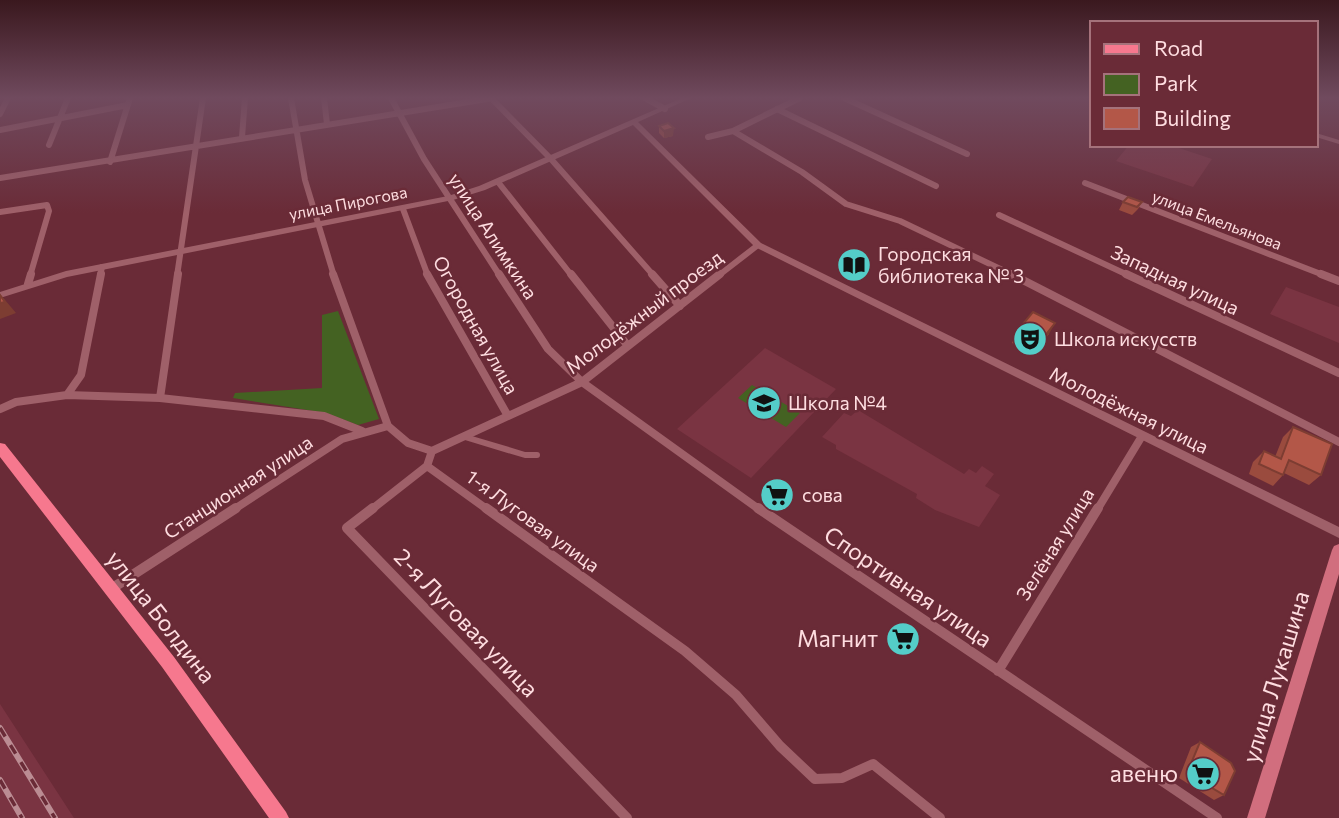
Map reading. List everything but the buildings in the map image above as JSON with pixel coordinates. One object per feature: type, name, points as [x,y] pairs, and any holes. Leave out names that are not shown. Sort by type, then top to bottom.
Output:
[{"type":"main road","name":"улица Болдина","points":[[0,448],[241,760],[280,818]]},
{"type":"main road","name":"улица Лукашина","points":[[1256,818],[1339,550]]},
{"type":"street","points":[[50,145],[53,136]]},
{"type":"street","points":[[110,163],[118,136]]},
{"type":"street","points":[[160,398],[198,136]]},
{"type":"street","points":[[0,178],[110,163],[249,136]]},
{"type":"street","points":[[296,136],[319,225],[388,426],[406,445],[432,452],[427,466]]},
{"type":"street","name":"улица Алимкина","points":[[412,136],[548,349],[582,382]]},
{"type":"street","points":[[529,136],[680,306]]},
{"type":"street","name":"улица Пирогова","points":[[0,295],[27,285],[102,267],[450,198],[498,182],[603,136]]},
{"type":"street","name":"Молодёжная улица","points":[[649,136],[758,245],[1339,533]]},
{"type":"street","points":[[742,136],[802,172],[846,204],[900,221],[961,249],[1339,442]]},
{"type":"street","points":[[832,136],[936,186]]},
{"type":"street","points":[[928,136],[967,154]]},
{"type":"street","points":[[1320,136],[1339,142]]},
{"type":"street","points":[[498,182],[628,346]]},
{"type":"street","name":"улица Емельянова","points":[[1085,183],[1339,281]]},
{"type":"street","points":[[0,212],[47,205],[49,211],[27,285]]},
{"type":"street","name":"Огородная улица","points":[[403,209],[425,271],[508,416]]},
{"type":"street","name":"Западная улица","points":[[999,215],[1339,373]]},
{"type":"street","name":"Молодёжный проезд","points":[[432,452],[582,382],[758,245]]},
{"type":"street","points":[[67,395],[81,375],[102,267]]},
{"type":"street","name":"Спортивная улица","points":[[582,382],[769,516],[1217,818]]},
{"type":"street","points":[[0,409],[16,402],[67,395],[160,398],[324,416],[362,431]]},
{"type":"street","name":"Станционная улица","points":[[111,589],[342,439],[362,431],[388,426]]},
{"type":"street","name":"Зелёная улица","points":[[998,671],[1142,436]]},
{"type":"street","points":[[465,437],[525,455],[537,455]]},
{"type":"street","name":"2-я Луговая улица","points":[[427,466],[347,528],[627,818]]},
{"type":"street","name":"1-я Луговая улица","points":[[427,466],[685,651],[736,695],[780,746],[815,779],[842,778],[873,764],[940,818]]},
{"type":"shaded area","points":[[1127,147],[1176,147],[1212,159],[1193,187],[1116,161]]},
{"type":"shaded area","points":[[1286,287],[1339,307],[1339,343],[1270,314]]},
{"type":"shaded area","name":"Школа №4","points":[[765,348],[836,389],[751,478],[677,429]]},
{"type":"shaded area","points":[[858,410],[964,474],[969,469],[976,473],[982,466],[994,474],[985,486],[1000,495],[979,527],[935,510],[916,498],[917,494],[836,449],[836,445],[822,437],[844,413],[851,416]]},
{"type":"shaded area","points":[[0,704],[74,818],[0,818]]},
{"type":"green space","points":[[338,311],[379,419],[358,425],[326,413],[233,398],[235,393],[322,388],[322,315]]},
{"type":"green space","points":[[752,385],[800,413],[786,427],[738,398]]},
{"type":"railway","points":[[0,728],[55,818]]},
{"type":"railway","points":[[0,780],[22,818]]},
{"type":"place","name":"Городская библиотека № 3","points":[[854,265]]},
{"type":"place","name":"Школа искусств","points":[[1030,339]]},
{"type":"place","name":"Школа №4","points":[[764,403]]},
{"type":"place","name":"сова","points":[[777,495]]},
{"type":"place","name":"Магнит","points":[[903,639]]},
{"type":"place","name":"авеню","points":[[1203,774]]}]
